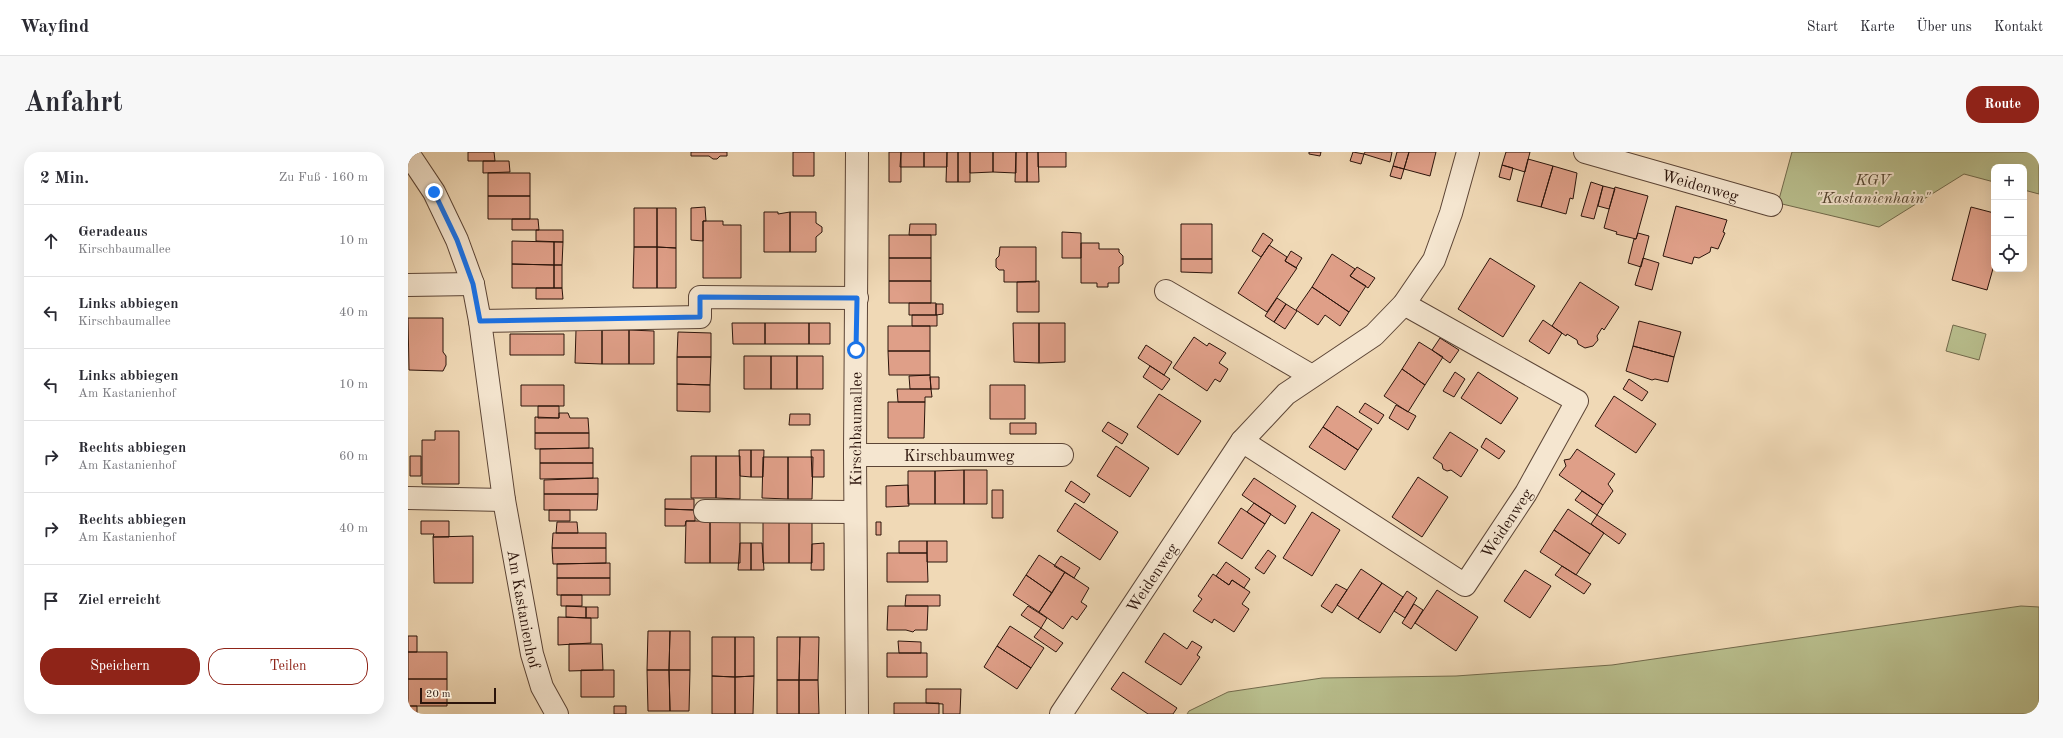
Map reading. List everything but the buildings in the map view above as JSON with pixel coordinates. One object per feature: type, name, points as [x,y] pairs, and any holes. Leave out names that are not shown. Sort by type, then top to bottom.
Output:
[{"type":"street","name":"Kirschbaumallee","points":[[857,152],[855,456],[857,714]]},
{"type":"street","name":"Weidenweg","points":[[1060,714],[1242,441],[1286,394],[1312,376],[1346,356],[1374,335],[1404,304],[1434,260],[1451,213],[1468,152]]},
{"type":"street","name":"Weidenweg","points":[[1585,152],[1771,205]]},
{"type":"street","name":"Am Kastanienhof","points":[[408,153],[434,192],[457,240],[473,284],[480,321],[504,500],[532,654],[542,687],[557,714]]},
{"type":"street","points":[[408,285],[473,284]]},
{"type":"street","points":[[1166,291],[1312,376]]},
{"type":"street","points":[[480,321],[700,317],[700,297],[857,298]]},
{"type":"street","name":"Weidenweg","points":[[1242,441],[1465,586],[1526,493],[1577,401],[1404,304]]},
{"type":"street","name":"Kirschbaumweg","points":[[855,456],[1062,455]]},
{"type":"street","points":[[408,498],[504,500]]},
{"type":"street","points":[[705,511],[856,512]]},
{"type":"green space","name":"KGV \"Kastanienhain\"","points":[[1792,152],[2039,152],[2039,194],[2027,191],[2027,164],[1991,164],[1991,181],[1964,174],[1879,227],[1778,203]]},
{"type":"green space","points":[[1953,325],[1986,334],[1979,360],[1946,351]]},
{"type":"green space","points":[[2021,606],[2039,607],[2039,714],[1187,714],[1189,711],[1228,692],[1322,678],[1456,676],[1612,665]]},
{"type":"route","points":[[434,192],[457,240],[473,284],[480,321],[700,317],[700,297],[857,298],[856,350]]}]
